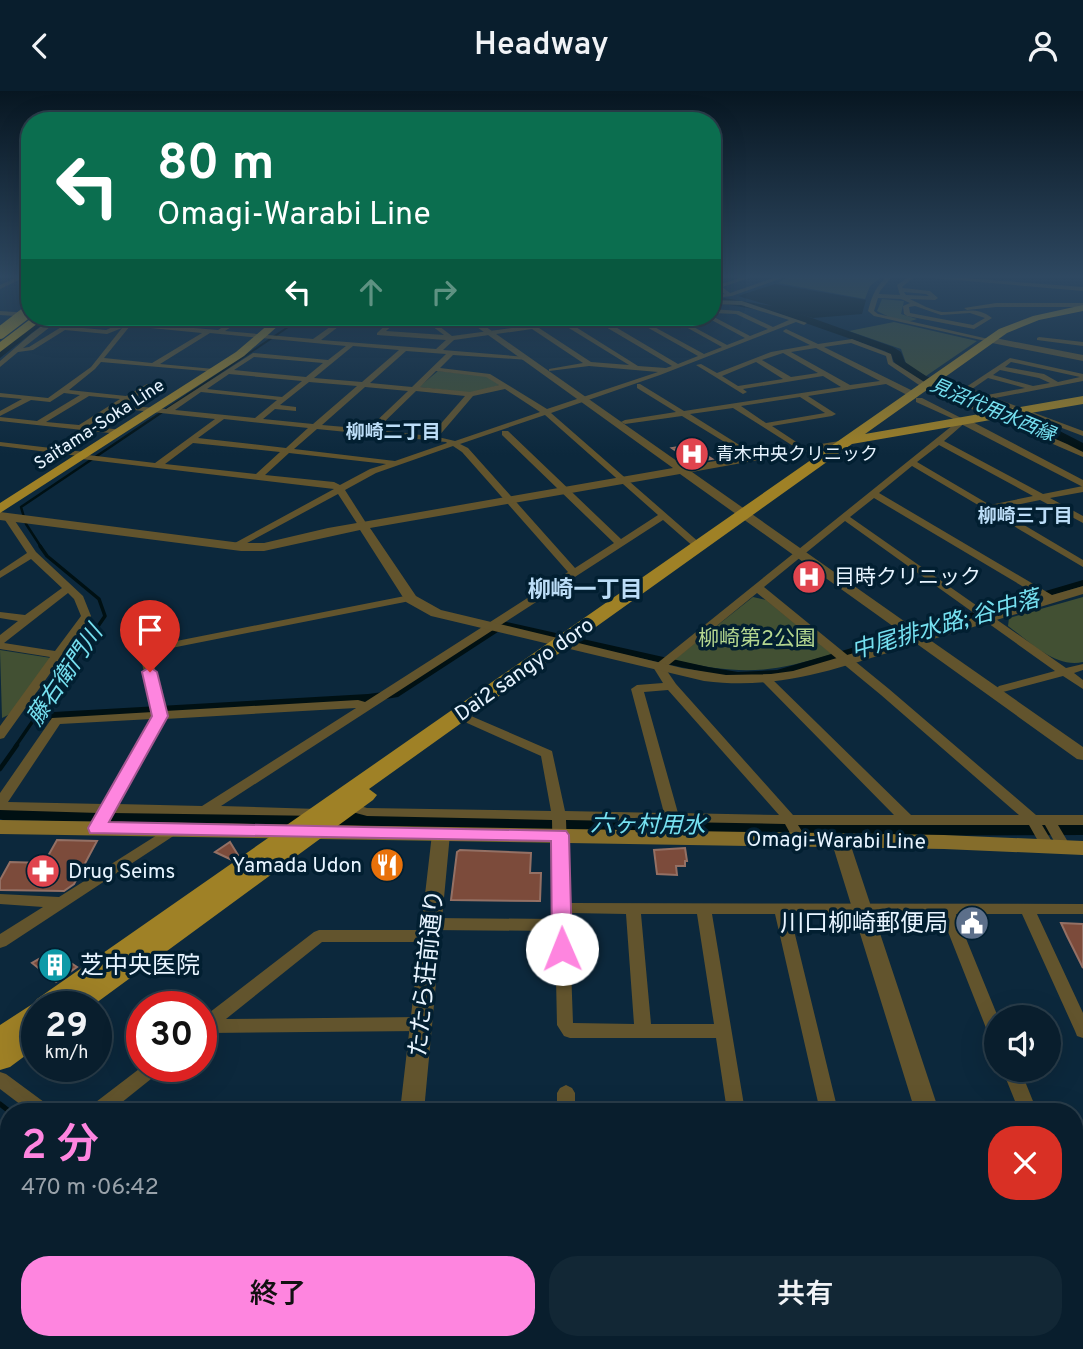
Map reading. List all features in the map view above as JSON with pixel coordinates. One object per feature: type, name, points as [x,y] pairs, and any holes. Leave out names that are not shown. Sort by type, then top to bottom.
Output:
[{"type":"main road","name":"Saitama-Soka Line","points":[[6,515],[119,432],[263,337]]},
{"type":"main road","name":"Dai2 sangyo doro","points":[[68,991],[572,642],[848,441],[1003,337]]},
{"type":"main road","name":"Dai2 sangyo doro","points":[[93,991],[321,818],[471,720],[698,546],[867,437],[916,397]]},
{"type":"main road","points":[[848,441],[1083,400]]},
{"type":"main road","name":"Omagi-Warabi Line","points":[[0,827],[173,829],[321,818],[441,834],[559,825],[800,839],[1065,847]]},
{"type":"main road","points":[[0,1038],[21,1024]]},
{"type":"main road","points":[[0,1059],[21,1044]]},
{"type":"street","points":[[0,365],[31,337]]},
{"type":"street","points":[[19,350],[31,349],[50,337]]},
{"type":"street","points":[[0,395],[50,400],[101,360],[118,337]]},
{"type":"street","points":[[153,365],[200,337]]},
{"type":"street","points":[[271,337],[527,359]]},
{"type":"street","points":[[315,341],[321,337]]},
{"type":"street","points":[[365,345],[375,337]]},
{"type":"street","points":[[433,337],[461,337]]},
{"type":"street","points":[[499,337],[751,514],[1083,755]]},
{"type":"street","points":[[500,337],[551,370],[589,400],[625,422],[687,469]]},
{"type":"street","points":[[548,337],[589,364]]},
{"type":"street","points":[[588,337],[639,368]]},
{"type":"street","points":[[627,337],[677,366]]},
{"type":"street","points":[[668,337],[703,356]]},
{"type":"street","points":[[704,337],[727,350]]},
{"type":"street","points":[[589,400],[640,386],[699,365],[753,337]]},
{"type":"street","points":[[342,492],[373,471],[453,442],[589,400],[716,351],[768,337]]},
{"type":"street","points":[[797,337],[963,421],[1083,487]]},
{"type":"street","points":[[973,337],[1081,354]]},
{"type":"street","points":[[438,351],[452,338]]},
{"type":"street","points":[[1039,339],[1083,344]]},
{"type":"street","points":[[717,376],[784,351],[852,341],[889,355],[890,363],[992,416],[1036,431],[1083,455]]},
{"type":"street","points":[[257,420],[352,344]]},
{"type":"street","points":[[257,477],[404,349]]},
{"type":"street","points":[[784,351],[849,387]]},
{"type":"street","points":[[370,432],[451,352]]},
{"type":"street","points":[[168,411],[253,355],[330,362]]},
{"type":"street","points":[[101,360],[214,371]]},
{"type":"street","points":[[757,360],[790,380]]},
{"type":"street","points":[[968,389],[1010,360],[1083,378]]},
{"type":"street","points":[[551,370],[589,364],[668,370]]},
{"type":"street","points":[[699,365],[758,402]]},
{"type":"street","points":[[999,368],[1041,376],[1058,384]]},
{"type":"street","points":[[434,369],[488,375],[507,386],[548,414],[698,546]]},
{"type":"street","points":[[228,372],[470,394],[507,386]]},
{"type":"street","points":[[736,388],[825,375]]},
{"type":"street","points":[[987,376],[1033,388]]},
{"type":"street","points":[[987,397],[1083,378]]},
{"type":"street","points":[[625,422],[886,382]]},
{"type":"street","points":[[934,384],[968,389],[1083,434]]},
{"type":"street","points":[[80,428],[147,386]]},
{"type":"street","points":[[640,386],[754,458]]},
{"type":"street","points":[[200,390],[284,399]]},
{"type":"street","points":[[62,391],[127,398]]},
{"type":"street","points":[[39,423],[88,394]]},
{"type":"street","points":[[432,438],[470,394]]},
{"type":"street","points":[[765,425],[832,414],[802,395]]},
{"type":"street","points":[[0,417],[30,398]]},
{"type":"street","points":[[734,405],[801,449]]},
{"type":"street","points":[[115,406],[453,442],[462,448],[573,573]]},
{"type":"street","points":[[273,407],[293,409]]},
{"type":"street","points":[[236,546],[380,475],[505,433],[548,414]]},
{"type":"street","points":[[0,417],[119,432]]},
{"type":"street","points":[[156,465],[222,417]]},
{"type":"street","points":[[659,667],[963,421]]},
{"type":"street","points":[[1068,427],[1083,424]]},
{"type":"street","points":[[505,433],[620,543]]},
{"type":"street","points":[[191,440],[395,463]]},
{"type":"street","points":[[6,515],[236,546],[264,547],[363,526],[848,441]]},
{"type":"street","points":[[940,442],[1083,520]]},
{"type":"street","points":[[0,444],[88,457],[334,485],[342,492],[410,598],[436,613],[496,628],[572,642],[659,667],[720,680],[768,681],[918,634],[1083,590]]},
{"type":"street","points":[[913,463],[1083,564]]},
{"type":"street","points":[[988,508],[1083,487]]},
{"type":"street","points":[[874,493],[1053,600]]},
{"type":"street","points":[[0,735],[5,721],[86,616],[79,598],[32,554],[6,515]]},
{"type":"street","points":[[207,809],[366,706],[496,628],[573,573],[664,515]]},
{"type":"street","points":[[846,518],[1083,685]]},
{"type":"street","points":[[0,575],[32,554]]},
{"type":"street","points":[[0,644],[27,619],[69,588]]},
{"type":"street","points":[[758,588],[842,656],[1065,847]]},
{"type":"street","points":[[97,828],[160,716],[145,650],[410,598]]},
{"type":"street","points":[[0,615],[27,619]]},
{"type":"street","points":[[918,634],[1003,688],[1083,745]]},
{"type":"street","points":[[0,644],[58,655]]},
{"type":"street","points":[[659,667],[671,687],[789,820],[800,839]]},
{"type":"street","points":[[1003,688],[1083,667]]},
{"type":"street","points":[[768,681],[908,821]]},
{"type":"street","points":[[671,687],[637,689],[672,817]]},
{"type":"street","points":[[0,804],[55,721],[358,704],[366,706]]},
{"type":"street","points":[[471,720],[547,754],[559,825],[565,1025],[570,1031],[723,1031]]},
{"type":"street","points":[[0,804],[207,809],[321,818],[367,813],[559,825],[672,817],[908,821],[1083,820]]},
{"type":"street","points":[[1049,820],[1065,847]]},
{"type":"street","points":[[935,821],[944,842]]},
{"type":"street","points":[[0,942],[173,829]]},
{"type":"street","name":"たたら荘前通り","points":[[413,1103],[441,834]]},
{"type":"street","points":[[840,840],[924,1103]]},
{"type":"street","points":[[0,899],[61,902]]},
{"type":"street","points":[[633,908],[643,1032]]},
{"type":"street","points":[[217,1016],[319,936],[431,930],[633,908],[1083,909]]},
{"type":"street","points":[[704,908],[735,1103]]},
{"type":"street","points":[[781,909],[827,1103]]},
{"type":"street","points":[[946,909],[985,1005]]},
{"type":"street","points":[[1027,909],[1083,1031]]},
{"type":"street","points":[[217,1027],[421,1024]]},
{"type":"street","points":[[0,1079],[32,1103]]},
{"type":"street","points":[[108,1103],[135,1082]]},
{"type":"street","points":[[1016,1082],[1025,1103]]},
{"type":"green space","points":[[865,337],[958,337],[977,341],[926,376],[907,366],[901,349]]},
{"type":"green space","points":[[438,371],[486,376],[500,385],[470,393],[419,387]]},
{"type":"green space","name":"柳崎第2公園","points":[[753,597],[766,600],[832,654],[771,669],[754,670],[718,668],[674,660]]},
{"type":"green space","points":[[1083,597],[1083,662],[1073,663],[1053,658],[1008,626],[1009,618]]},
{"type":"green space","points":[[0,650],[51,658],[12,713],[2,718]]},
{"type":"building","name":"青木中央クリニック","points":[[691,445],[712,459],[692,462],[672,448]]},
{"type":"building","name":"Drug Seims","points":[[57,840],[97,841],[74,884],[64,891],[0,890],[0,880],[10,862],[44,863]]},
{"type":"building","points":[[230,842],[238,855],[232,860],[215,852]]},
{"type":"building","points":[[685,848],[687,861],[685,866],[676,866],[677,875],[657,874],[654,850]]},
{"type":"building","points":[[457,852],[531,853],[530,873],[541,873],[540,901],[451,900]]},
{"type":"building","points":[[1061,923],[1083,924],[1083,968],[1067,936]]},
{"type":"building","name":"芝中央医院","points":[[53,951],[77,967],[56,982],[32,963]]},
{"type":"waterway","points":[[0,355],[23,337]]},
{"type":"waterway","points":[[187,395],[274,337]]},
{"type":"waterway","name":"見沼代用水西縁","points":[[856,337],[897,354],[899,364],[922,379],[995,412],[1041,427],[1083,448]]},
{"type":"waterway","points":[[41,547],[26,524],[21,507],[189,394]]},
{"type":"waterway","name":"藤右衛門川","points":[[15,747],[105,616],[99,599],[47,556],[40,546]]},
{"type":"waterway","name":"中尾排水路; 谷中落","points":[[36,717],[368,698],[394,694],[502,624],[708,670],[738,675],[778,673],[1083,583]]},
{"type":"waterway","name":"藤右衛門川","points":[[0,769],[17,745]]},
{"type":"waterway","name":"六ヶ村用水","points":[[3,812],[863,828],[1083,827]]},
{"type":"place","name":"青木中央クリニック","points":[[692,454]]},
{"type":"place","name":"目時クリニック","points":[[809,577]]},
{"type":"place","name":"Yamada Udon","points":[[387,865]]},
{"type":"place","name":"Drug Seims","points":[[43,871]]},
{"type":"place","name":"川口柳崎郵便局","points":[[972,923]]},
{"type":"place","name":"芝中央医院","points":[[55,965]]},
{"type":"district","name":"柳崎二丁目","points":[[393,431]]},
{"type":"district","name":"柳崎三丁目","points":[[1025,515]]},
{"type":"district","name":"柳崎一丁目","points":[[585,589]]},
{"type":"route","points":[[150,672],[160,716],[97,828],[560,835],[562,949]]}]
